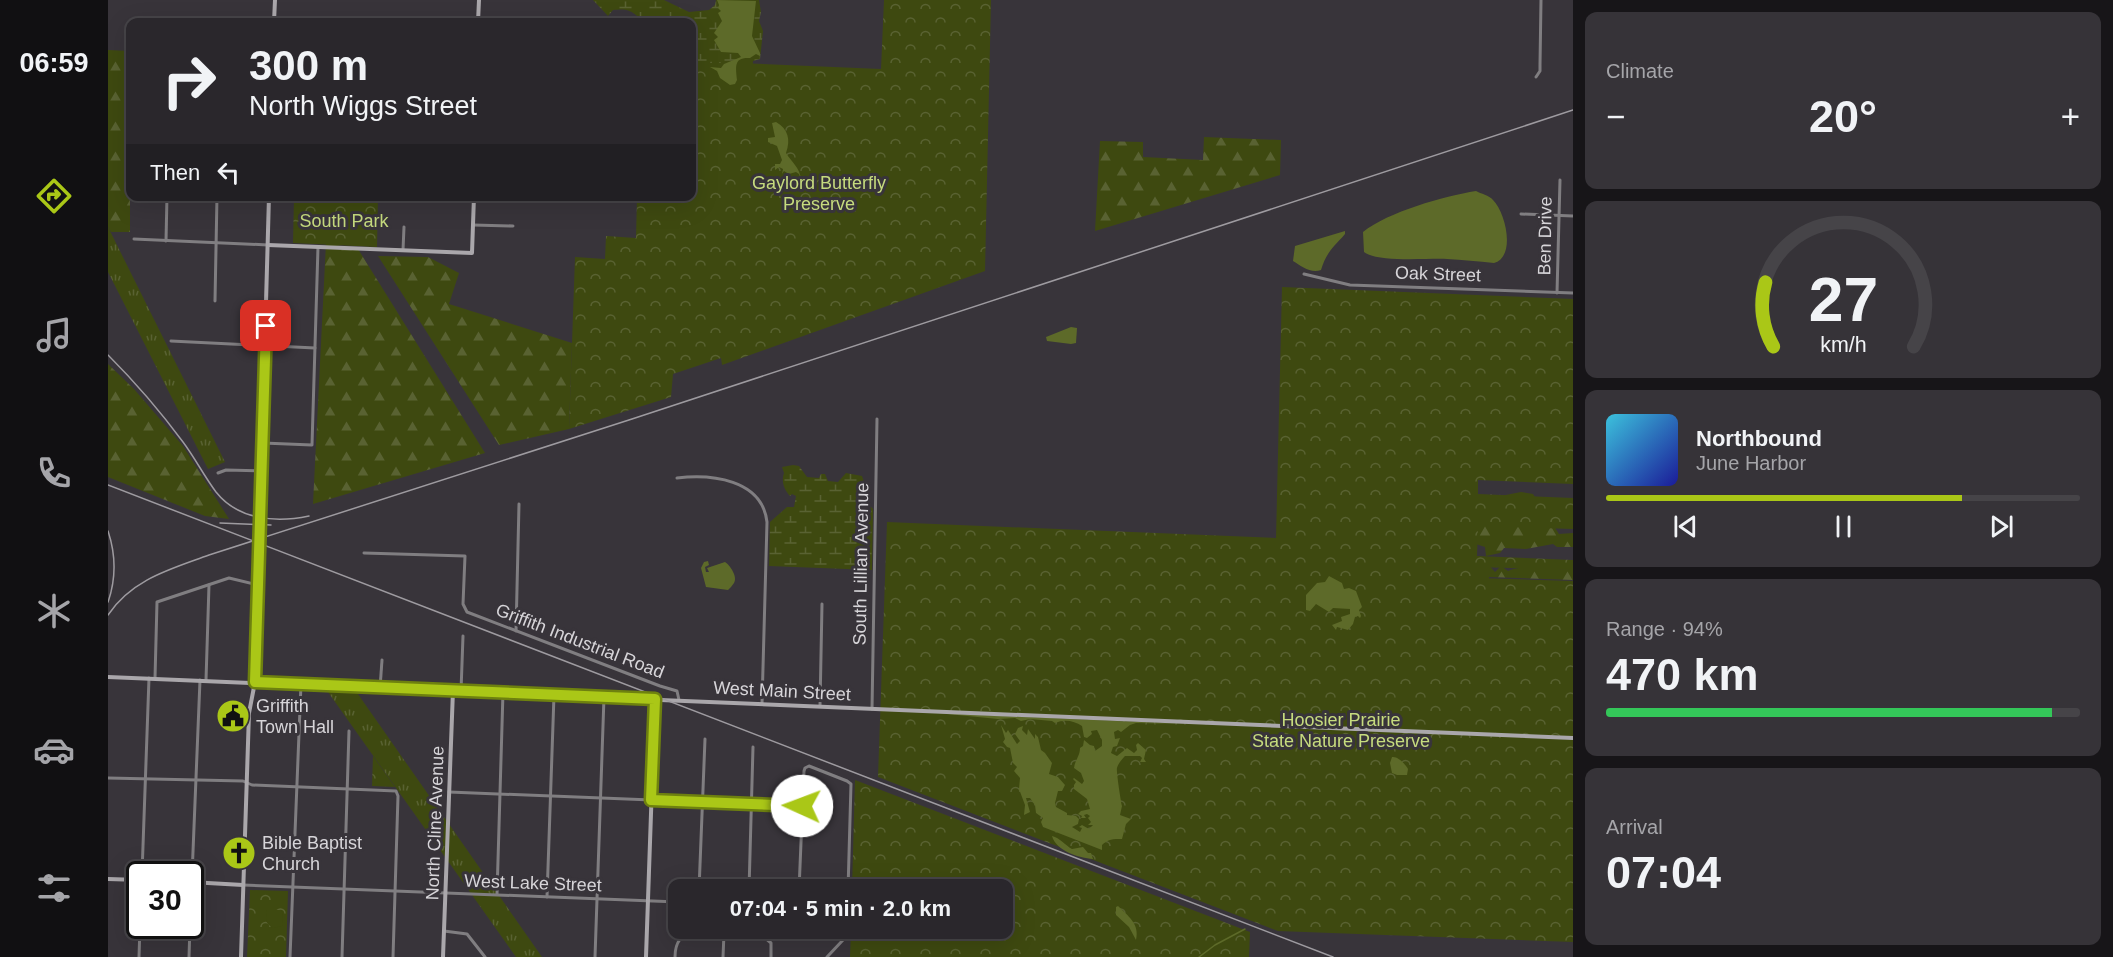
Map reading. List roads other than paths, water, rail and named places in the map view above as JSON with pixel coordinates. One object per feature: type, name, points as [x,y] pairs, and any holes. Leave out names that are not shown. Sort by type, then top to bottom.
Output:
[{"type":"street","points":[[274,0],[274,18]]},
{"type":"street","points":[[478,18],[479,0]]},
{"type":"street","points":[[1536,76],[1540,71],[1541,0]]},
{"type":"street","name":"Ben Drive","points":[[1557,292],[1560,180]]},
{"type":"street","points":[[166,241],[167,201]]},
{"type":"street","points":[[215,301],[217,201]]},
{"type":"street","points":[[241,957],[249,713],[255,682],[269,201]]},
{"type":"street","points":[[134,240],[472,253],[474,201]]},
{"type":"street","points":[[1521,214],[1573,216]]},
{"type":"street","points":[[473,225],[513,226]]},
{"type":"street","points":[[403,250],[404,227]]},
{"type":"street","points":[[263,443],[312,445],[318,247]]},
{"type":"street","name":"Oak Street","points":[[1304,274],[1350,285],[1573,293]]},
{"type":"street","points":[[171,341],[315,348]]},
{"type":"street","name":"South Lillian Avenue","points":[[872,709],[877,419]]},
{"type":"street","points":[[218,473],[226,470],[262,471]]},
{"type":"street","points":[[677,478],[704,477],[733,482],[754,494],[764,509],[767,522],[762,704]]},
{"type":"street","points":[[516,631],[519,504]]},
{"type":"street","name":"Griffith Industrial Road","points":[[364,553],[465,556],[465,609],[468,612],[677,691],[679,700]]},
{"type":"street","points":[[155,678],[157,602],[229,578],[258,585]]},
{"type":"street","points":[[206,680],[209,585]]},
{"type":"street","points":[[820,706],[822,604]]},
{"type":"street","points":[[461,691],[463,636]]},
{"type":"street","points":[[380,687],[382,660]]},
{"type":"street","name":"West Main Street","points":[[108,676],[1573,738]]},
{"type":"street","points":[[142,861],[149,678]]},
{"type":"street","points":[[192,861],[200,680]]},
{"type":"street","points":[[290,957],[301,684]]},
{"type":"street","name":"North Cline Avenue","points":[[443,957],[453,690]]},
{"type":"street","points":[[497,895],[503,692]]},
{"type":"street","points":[[546,897],[554,695]]},
{"type":"street","points":[[595,957],[604,697]]},
{"type":"street","points":[[646,957],[655,699]]},
{"type":"street","points":[[342,957],[349,731]]},
{"type":"street","points":[[699,879],[705,739]]},
{"type":"street","points":[[749,879],[753,747]]},
{"type":"street","points":[[799,879],[806,766],[850,783],[848,879]]},
{"type":"street","points":[[108,778],[391,789],[397,792],[393,957]]},
{"type":"street","points":[[449,792],[802,806]]},
{"type":"street","points":[[108,879],[126,880]]},
{"type":"street","points":[[204,883],[243,885]]},
{"type":"street","name":"West Lake Street","points":[[243,885],[668,902]]},
{"type":"street","points":[[444,931],[468,934],[485,957]]},
{"type":"street","points":[[139,957],[140,939]]},
{"type":"street","points":[[189,957],[190,939]]},
{"type":"street","points":[[675,957],[677,944],[681,939]]},
{"type":"street","points":[[723,957],[724,939]]},
{"type":"street","points":[[768,939],[771,957]]},
{"type":"street","points":[[827,957],[843,939]]},
{"type":"waterway","points":[[1199,957],[1215,945],[1245,929]]},
{"type":"railway","points":[[108,615],[129,592],[140,584],[209,555],[632,419],[1573,110]]},
{"type":"railway","points":[[108,355],[165,419],[216,492],[225,501],[235,509],[258,517],[284,519],[309,516]]},
{"type":"railway","points":[[108,485],[1333,957]]},
{"type":"railway","points":[[220,523],[271,525]]},
{"type":"railway","points":[[108,531],[114,567],[108,602]]},
{"type":"place","name":"Griffith Town Hall","points":[[233,716]]},
{"type":"place","name":"Bible Baptist Church","points":[[239,853]]},
{"type":"park label","name":"Gaylord Butterfly Preserve","points":[[819,193]]},
{"type":"park label","name":"South Park","points":[[344,221]]},
{"type":"park label","name":"Hoosier Prairie State Nature Preserve","points":[[1341,730]]}]
